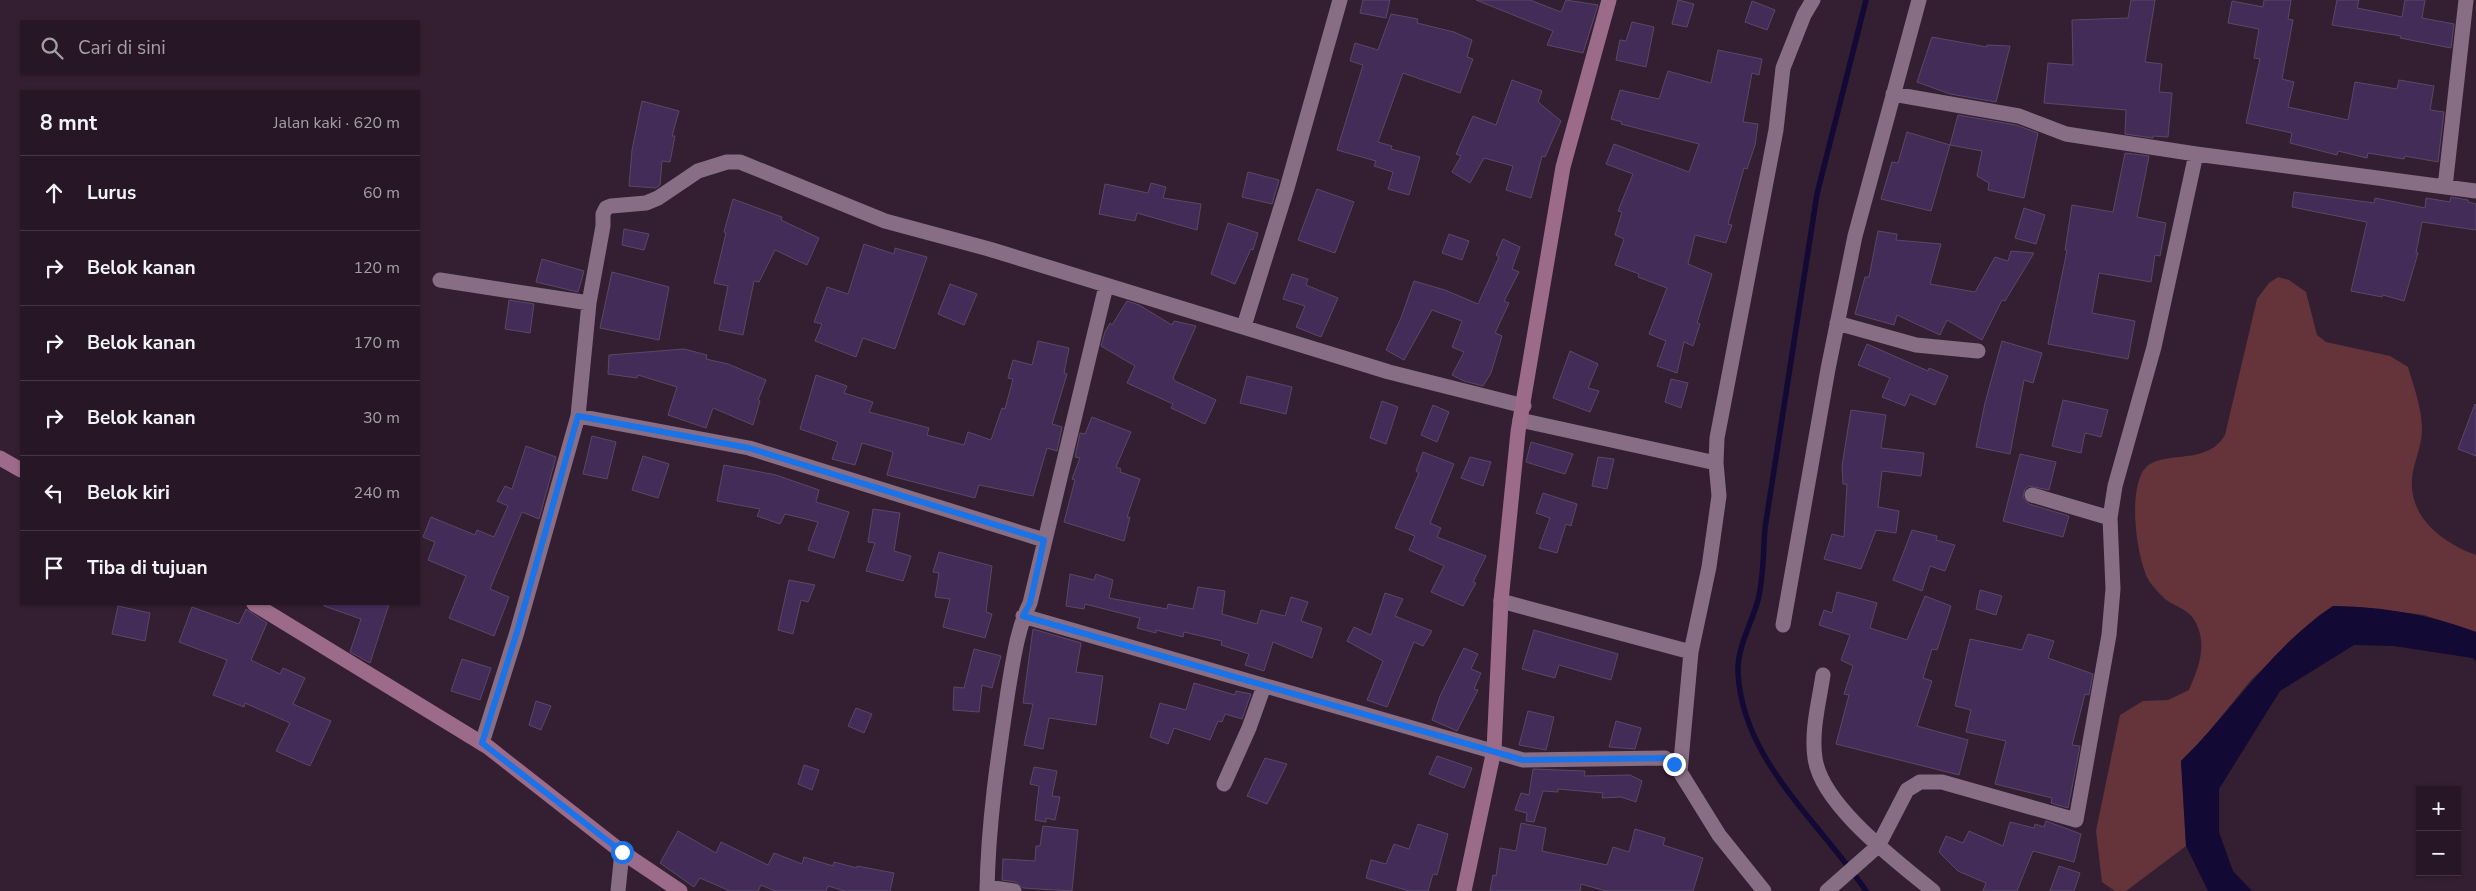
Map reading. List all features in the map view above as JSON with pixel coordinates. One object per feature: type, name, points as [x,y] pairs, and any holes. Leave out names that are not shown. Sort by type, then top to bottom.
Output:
[{"type":"main road","points":[[1464,891],[1494,750],[1501,601],[1522,413],[1563,167],[1609,0]]},
{"type":"main road","points":[[0,458],[20,469]]},
{"type":"main road","points":[[256,605],[482,743],[622,852],[680,891]]},
{"type":"street","points":[[1244,326],[1288,188],[1340,0]]},
{"type":"street","points":[[1680,772],[1691,652],[1709,567],[1719,496],[1716,463],[1717,438],[1776,130],[1783,68],[1804,15],[1813,0]]},
{"type":"street","points":[[1783,625],[1837,323],[1855,236],[1919,0]]},
{"type":"street","points":[[2445,187],[2466,0]]},
{"type":"street","points":[[1893,94],[2019,116],[2066,134],[2196,154],[2476,192]]},
{"type":"street","points":[[1827,890],[1878,846],[1908,790],[1920,782],[1942,782],[2076,820],[2109,635],[2113,589],[2110,518],[2115,486],[2154,347],[2196,154]]},
{"type":"street","points":[[482,743],[517,632],[578,416],[589,303],[606,208],[646,203],[658,198],[698,171],[727,162],[740,162],[886,221],[989,249],[1522,413],[1716,463]]},
{"type":"street","points":[[440,280],[589,303]]},
{"type":"street","points":[[1014,891],[987,889],[998,755],[1023,616],[1030,603],[1106,286]]},
{"type":"street","points":[[1837,323],[1916,345],[1978,350]]},
{"type":"street","points":[[578,416],[749,448],[1044,540]]},
{"type":"street","points":[[2032,495],[2110,518]]},
{"type":"street","points":[[1501,601],[1691,652]]},
{"type":"street","points":[[1023,616],[1494,750],[1523,760],[1665,758],[1680,772],[1719,835],[1764,891]]},
{"type":"street","points":[[1823,675],[1814,729],[1815,759],[1820,777],[1844,812],[1878,846],[1933,891]]},
{"type":"street","points":[[1224,784],[1249,728],[1264,686]]},
{"type":"street","points":[[618,891],[622,852]]},
{"type":"shaded area","points":[[2278,277],[2289,280],[2306,292],[2317,335],[2326,342],[2390,356],[2408,367],[2422,422],[2421,443],[2412,479],[2416,506],[2430,527],[2440,536],[2476,555],[2476,632],[2424,615],[2361,607],[2333,606],[2317,617],[2251,680],[2202,740],[2181,761],[2186,846],[2126,891],[2115,891],[2102,882],[2096,831],[2120,715],[2143,701],[2168,700],[2189,690],[2201,654],[2201,636],[2191,615],[2165,599],[2152,585],[2146,575],[2137,539],[2135,511],[2138,485],[2141,475],[2148,466],[2168,458],[2205,452],[2216,446],[2225,435],[2257,299],[2269,283]]},
{"type":"shaded area","points":[[2333,606],[2388,610],[2423,616],[2476,632],[2476,661],[2472,658],[2394,646],[2354,645],[2280,691],[2219,789],[2219,832],[2233,871],[2252,891],[2208,891],[2186,846],[2181,761],[2272,659],[2311,622]]},
{"type":"building","points":[[1363,0],[1390,0],[1386,18],[1360,13]]},
{"type":"building","points":[[1476,0],[1530,0],[1561,12],[1566,0],[1598,5],[1583,53],[1547,45],[1553,31]]},
{"type":"building","points":[[1678,0],[1694,4],[1687,27],[1672,24]]},
{"type":"building","points":[[2131,0],[2155,0],[2145,62],[2162,64],[2159,92],[2172,93],[2168,137],[2153,136],[2153,138],[2125,134],[2126,110],[2044,103],[2048,63],[2073,65],[2072,20],[2128,18]]},
{"type":"building","points":[[2264,0],[2291,0],[2288,19],[2293,20],[2282,79],[2294,82],[2288,107],[2348,120],[2355,82],[2397,89],[2399,80],[2434,86],[2430,110],[2444,112],[2438,162],[2405,156],[2404,159],[2368,153],[2367,158],[2338,151],[2337,155],[2290,143],[2292,133],[2246,123],[2260,59],[2254,58],[2259,29],[2228,23],[2232,1],[2263,7]]},
{"type":"building","points":[[2337,0],[2359,0],[2357,8],[2402,17],[2405,0],[2425,0],[2422,18],[2454,24],[2451,48],[2400,38],[2401,36],[2332,25]]},
{"type":"building","points":[[1752,1],[1775,10],[1767,30],[1745,22]]},
{"type":"building","points":[[1391,14],[1418,19],[1417,23],[1454,32],[1472,40],[1467,57],[1473,59],[1460,93],[1403,73],[1378,142],[1392,146],[1391,149],[1420,157],[1409,195],[1388,189],[1393,172],[1374,166],[1376,161],[1337,150],[1363,65],[1350,61],[1355,43],[1378,50]]},
{"type":"building","points":[[1632,22],[1654,27],[1646,67],[1616,60],[1620,40],[1626,41]]},
{"type":"building","points":[[1932,37],[1987,47],[1987,45],[2010,46],[1996,102],[1950,94],[1917,82]]},
{"type":"building","points":[[1718,50],[1762,59],[1759,75],[1752,73],[1743,122],[1758,124],[1755,145],[1747,169],[1744,168],[1728,224],[1732,225],[1726,243],[1695,235],[1688,264],[1712,274],[1697,323],[1700,324],[1693,346],[1684,342],[1677,373],[1657,366],[1666,341],[1649,334],[1667,288],[1638,277],[1639,274],[1615,265],[1624,239],[1615,235],[1622,212],[1618,211],[1633,174],[1606,164],[1614,144],[1689,172],[1699,144],[1621,124],[1622,122],[1611,119],[1620,90],[1659,99],[1668,71],[1711,83]]},
{"type":"building","points":[[1512,80],[1542,91],[1538,102],[1561,121],[1545,157],[1542,156],[1531,198],[1506,190],[1513,166],[1484,158],[1470,183],[1452,172],[1461,156],[1456,154],[1473,116],[1496,125]]},
{"type":"building","points":[[642,101],[679,111],[672,136],[675,136],[670,162],[662,161],[660,185],[656,188],[629,186],[632,150]]},
{"type":"building","points":[[1958,115],[2016,125],[2038,133],[2024,198],[1988,190],[1989,183],[1977,176],[1982,151],[1950,145]]},
{"type":"building","points":[[1907,132],[1950,145],[1931,211],[1881,199],[1892,162],[1898,163]]},
{"type":"building","points":[[2125,153],[2149,156],[2137,217],[2166,223],[2160,256],[2155,255],[2151,282],[2099,273],[2092,313],[2135,321],[2128,359],[2048,344],[2067,250],[2065,250],[2072,205],[2113,212]]},
{"type":"building","points":[[1248,172],[1279,180],[1272,204],[1242,197]]},
{"type":"building","points":[[1151,183],[1166,187],[1163,198],[1201,204],[1197,230],[1137,213],[1135,221],[1099,214],[1105,184],[1148,193]]},
{"type":"building","points":[[1317,189],[1354,202],[1335,253],[1298,240]]},
{"type":"building","points":[[2294,192],[2374,203],[2375,198],[2425,208],[2426,198],[2450,202],[2451,197],[2468,200],[2468,202],[2476,204],[2476,230],[2422,222],[2416,253],[2418,253],[2404,301],[2383,295],[2382,297],[2351,291],[2367,222],[2292,207]]},
{"type":"building","points":[[733,199],[782,217],[781,220],[819,238],[807,265],[775,250],[759,282],[754,281],[743,335],[719,330],[728,286],[714,283]]},
{"type":"building","points":[[2024,208],[2045,215],[2036,244],[2015,238]]},
{"type":"building","points":[[1228,223],[1258,233],[1253,250],[1251,249],[1235,284],[1211,274]]},
{"type":"building","points":[[624,229],[649,234],[644,250],[622,245]]},
{"type":"building","points":[[1878,231],[1897,234],[1896,240],[1941,244],[1930,284],[1975,292],[1995,257],[2008,261],[2011,251],[2034,253],[2005,301],[2002,300],[1982,340],[1947,320],[1940,335],[1897,315],[1894,325],[1855,314],[1865,277],[1869,277]]},
{"type":"building","points":[[1449,234],[1469,241],[1462,260],[1442,253]]},
{"type":"building","points":[[1503,239],[1520,247],[1512,269],[1519,272],[1504,301],[1509,303],[1495,333],[1502,336],[1491,373],[1483,386],[1464,381],[1452,375],[1464,352],[1452,347],[1462,321],[1432,310],[1404,360],[1386,350],[1401,318],[1414,281],[1445,290],[1478,304],[1499,257],[1496,255]]},
{"type":"building","points":[[864,244],[894,254],[895,248],[927,257],[895,349],[863,338],[856,357],[815,341],[822,324],[814,322],[827,287],[848,294]]},
{"type":"building","points":[[542,259],[584,271],[578,292],[536,282]]},
{"type":"building","points":[[612,272],[669,287],[659,340],[600,328]]},
{"type":"building","points":[[1292,274],[1308,279],[1306,285],[1338,298],[1321,337],[1296,327],[1305,306],[1283,299]]},
{"type":"building","points":[[950,284],[977,294],[964,325],[938,314]]},
{"type":"building","points":[[509,300],[534,304],[530,333],[505,329]]},
{"type":"building","points":[[1127,301],[1139,305],[1172,325],[1174,321],[1196,326],[1173,378],[1175,381],[1216,400],[1205,424],[1171,408],[1173,404],[1127,383],[1135,366],[1101,346],[1110,323],[1112,325]]},
{"type":"building","points":[[1038,341],[1069,348],[1064,373],[1067,374],[1052,424],[1062,427],[1057,451],[1047,448],[1033,496],[979,485],[975,498],[887,475],[893,452],[862,443],[855,465],[832,459],[838,442],[800,429],[816,375],[847,386],[844,393],[873,402],[869,412],[929,428],[927,435],[964,445],[968,432],[991,440],[1002,408],[1005,409],[1013,379],[1008,378],[1013,360],[1032,365]]},
{"type":"building","points":[[2002,341],[2042,353],[2033,383],[2024,380],[2010,454],[1976,447],[1985,403]]},
{"type":"building","points":[[1867,344],[1928,371],[1929,368],[1948,376],[1935,405],[1910,394],[1905,406],[1882,397],[1890,378],[1858,365]]},
{"type":"building","points":[[684,349],[707,355],[706,359],[728,364],[766,380],[758,400],[760,401],[753,425],[713,408],[706,428],[668,415],[677,387],[638,375],[637,378],[608,374],[609,355]]},
{"type":"building","points":[[1570,351],[1598,364],[1588,388],[1599,391],[1590,412],[1553,398]]},
{"type":"building","points":[[1247,376],[1292,387],[1286,414],[1240,403]]},
{"type":"building","points":[[1671,379],[1688,383],[1681,408],[1665,402]]},
{"type":"building","points":[[2063,400],[2108,410],[2101,437],[2085,433],[2081,453],[2052,446]]},
{"type":"building","points":[[1382,401],[1398,407],[1386,444],[1370,438]]},
{"type":"building","points":[[1433,405],[1449,412],[1437,442],[1421,435]]},
{"type":"building","points":[[2476,405],[2476,456],[2458,449]]},
{"type":"building","points":[[1851,410],[1886,415],[1881,448],[1924,453],[1921,476],[1882,471],[1878,507],[1899,511],[1896,533],[1876,530],[1861,569],[1824,559],[1832,534],[1844,537],[1847,484],[1843,484],[1842,466]]},
{"type":"building","points":[[1092,417],[1131,432],[1116,467],[1121,469],[1120,472],[1140,479],[1127,517],[1130,517],[1124,541],[1064,522],[1075,480],[1072,479],[1080,458],[1075,457],[1080,433],[1085,434]]},
{"type":"building","points":[[592,436],[616,442],[607,479],[583,474]]},
{"type":"building","points":[[1531,442],[1573,454],[1565,474],[1526,462]]},
{"type":"building","points":[[526,446],[556,457],[539,519],[522,512],[490,589],[509,597],[494,636],[449,618],[466,576],[428,560],[435,542],[423,537],[431,517],[475,535],[477,530],[494,537],[508,506],[497,501],[505,486],[512,489]]},
{"type":"building","points":[[1423,452],[1454,464],[1430,523],[1441,528],[1437,537],[1486,556],[1473,582],[1476,583],[1463,606],[1431,592],[1444,566],[1409,550],[1415,536],[1395,528],[1419,473],[1416,471]]},
{"type":"building","points":[[2020,454],[2056,462],[2049,490],[2029,486],[2025,489],[2023,497],[2029,504],[2069,516],[2063,537],[2003,521]]},
{"type":"building","points":[[643,456],[669,464],[658,498],[632,490]]},
{"type":"building","points":[[1470,457],[1491,462],[1483,486],[1461,478]]},
{"type":"building","points":[[1598,457],[1614,459],[1607,489],[1592,486]]},
{"type":"building","points":[[724,465],[776,475],[819,490],[816,502],[849,512],[834,558],[808,550],[818,522],[785,514],[780,524],[757,516],[760,509],[717,501]]},
{"type":"building","points":[[1543,493],[1577,504],[1571,526],[1566,524],[1557,553],[1539,548],[1550,518],[1536,513]]},
{"type":"building","points":[[873,509],[900,513],[894,551],[911,556],[903,581],[866,571],[875,543],[868,542]]},
{"type":"building","points":[[1912,530],[1937,536],[1936,540],[1955,545],[1945,571],[1930,566],[1922,591],[1893,580]]},
{"type":"building","points":[[939,552],[992,566],[986,612],[992,614],[985,638],[943,627],[950,599],[935,597],[939,573],[933,572]]},
{"type":"building","points":[[1070,574],[1094,580],[1096,574],[1113,580],[1109,598],[1167,609],[1168,604],[1193,609],[1198,587],[1225,591],[1222,614],[1257,624],[1261,610],[1285,616],[1291,597],[1308,602],[1301,621],[1322,628],[1312,658],[1273,642],[1264,671],[1245,665],[1249,654],[1221,645],[1222,641],[1184,632],[1183,637],[1156,630],[1156,633],[1137,628],[1140,618],[1085,604],[1084,609],[1066,606]]},
{"type":"building","points":[[789,580],[815,585],[808,602],[801,600],[793,634],[778,630]]},
{"type":"building","points":[[1980,590],[2002,596],[1996,615],[1976,609]]},
{"type":"building","points":[[1837,592],[1877,603],[1870,628],[1907,640],[1925,596],[1951,606],[1937,650],[1932,649],[1923,678],[1932,681],[1917,726],[1968,740],[1959,775],[1836,744],[1849,695],[1844,694],[1853,666],[1841,660],[1850,635],[1819,625],[1824,610],[1832,613]]},
{"type":"building","points":[[1385,593],[1403,599],[1395,616],[1432,631],[1423,646],[1414,642],[1387,707],[1367,700],[1383,661],[1347,641],[1354,627],[1371,635]]},
{"type":"building","points":[[389,605],[370,663],[350,652],[361,619],[324,606]]},
{"type":"building","points":[[118,606],[150,613],[145,641],[112,634]]},
{"type":"building","points":[[192,607],[239,624],[246,609],[267,623],[251,660],[280,674],[283,668],[305,678],[293,704],[331,721],[310,766],[276,751],[290,723],[245,703],[244,707],[213,695],[227,660],[179,642]]},
{"type":"building","points":[[1033,629],[1081,643],[1076,672],[1103,676],[1096,725],[1049,718],[1043,749],[1024,745],[1033,704],[1023,703]]},
{"type":"building","points":[[1534,630],[1618,654],[1611,680],[1559,665],[1555,678],[1522,669]]},
{"type":"building","points":[[2028,634],[2054,641],[2048,658],[2093,674],[2089,695],[2085,694],[2072,745],[2080,746],[2068,808],[2051,803],[2052,798],[1995,784],[2006,741],[1966,732],[1971,710],[1955,706],[1970,639],[2022,650]]},
{"type":"building","points":[[1464,648],[1478,654],[1471,669],[1481,673],[1474,689],[1478,690],[1457,731],[1432,720],[1440,696]]},
{"type":"building","points":[[974,649],[1001,656],[992,688],[982,685],[979,712],[953,710],[954,687],[964,688]]},
{"type":"building","points":[[462,659],[491,668],[480,700],[451,691]]},
{"type":"building","points":[[1194,683],[1235,695],[1236,691],[1251,694],[1242,719],[1225,714],[1222,722],[1218,721],[1210,740],[1174,728],[1168,744],[1150,737],[1160,703],[1186,710]]},
{"type":"building","points":[[536,701],[551,706],[541,730],[529,725]]},
{"type":"building","points":[[856,708],[872,714],[864,733],[848,726]]},
{"type":"building","points":[[1528,711],[1554,717],[1546,750],[1519,745]]},
{"type":"building","points":[[1616,721],[1641,728],[1635,749],[1609,747]]},
{"type":"building","points":[[1437,756],[1472,768],[1464,788],[1429,774]]},
{"type":"building","points":[[1265,758],[1287,764],[1267,804],[1247,796]]},
{"type":"building","points":[[804,765],[819,770],[812,790],[798,784]]},
{"type":"building","points":[[1034,767],[1057,771],[1052,796],[1060,797],[1055,820],[1046,818],[1046,822],[1035,820],[1039,786],[1030,784]]},
{"type":"building","points":[[1533,769],[1585,771],[1584,776],[1630,775],[1642,781],[1636,802],[1621,797],[1602,798],[1603,793],[1558,789],[1558,792],[1543,791],[1534,822],[1526,821],[1527,813],[1515,810],[1521,793],[1529,795]]},
{"type":"building","points":[[2046,821],[2081,834],[2074,862],[2033,851],[2017,891],[1983,891],[1986,883],[1958,871],[1939,852],[1946,836],[1963,843],[1969,831],[2003,846],[2010,822],[2034,828],[2035,824],[2044,827]]},
{"type":"building","points":[[1521,823],[1546,828],[1542,851],[1607,865],[1613,847],[1629,852],[1635,829],[1665,838],[1663,845],[1703,858],[1693,891],[1606,891],[1581,884],[1580,891],[1490,891],[1493,875],[1496,876],[1500,848],[1516,851]]},
{"type":"building","points":[[1418,824],[1448,834],[1437,875],[1433,874],[1428,891],[1409,891],[1366,878],[1371,860],[1386,864],[1394,844],[1409,849]]},
{"type":"building","points":[[1043,826],[1078,830],[1072,891],[1023,888],[1016,882],[1002,880],[1003,859],[1035,861],[1036,846],[1040,846]]},
{"type":"building","points":[[678,831],[716,853],[721,842],[768,865],[774,853],[802,864],[804,857],[833,866],[834,862],[857,868],[857,866],[894,873],[890,891],[845,891],[828,886],[826,891],[775,891],[761,885],[758,891],[730,891],[700,878],[694,887],[660,863]]},
{"type":"building","points":[[2059,866],[2080,873],[2074,891],[2050,891]]},
{"type":"waterway","points":[[1866,0],[1817,194],[1765,528],[1760,591],[1742,644],[1738,663],[1743,704],[1753,734],[1768,762],[1786,789],[1866,891]]},
{"type":"route","points":[[622,852],[482,743],[517,632],[578,416],[749,448],[1044,540],[1030,603],[1023,616],[1494,750],[1512,758],[1523,760],[1582,761],[1665,758],[1674,764]]}]
